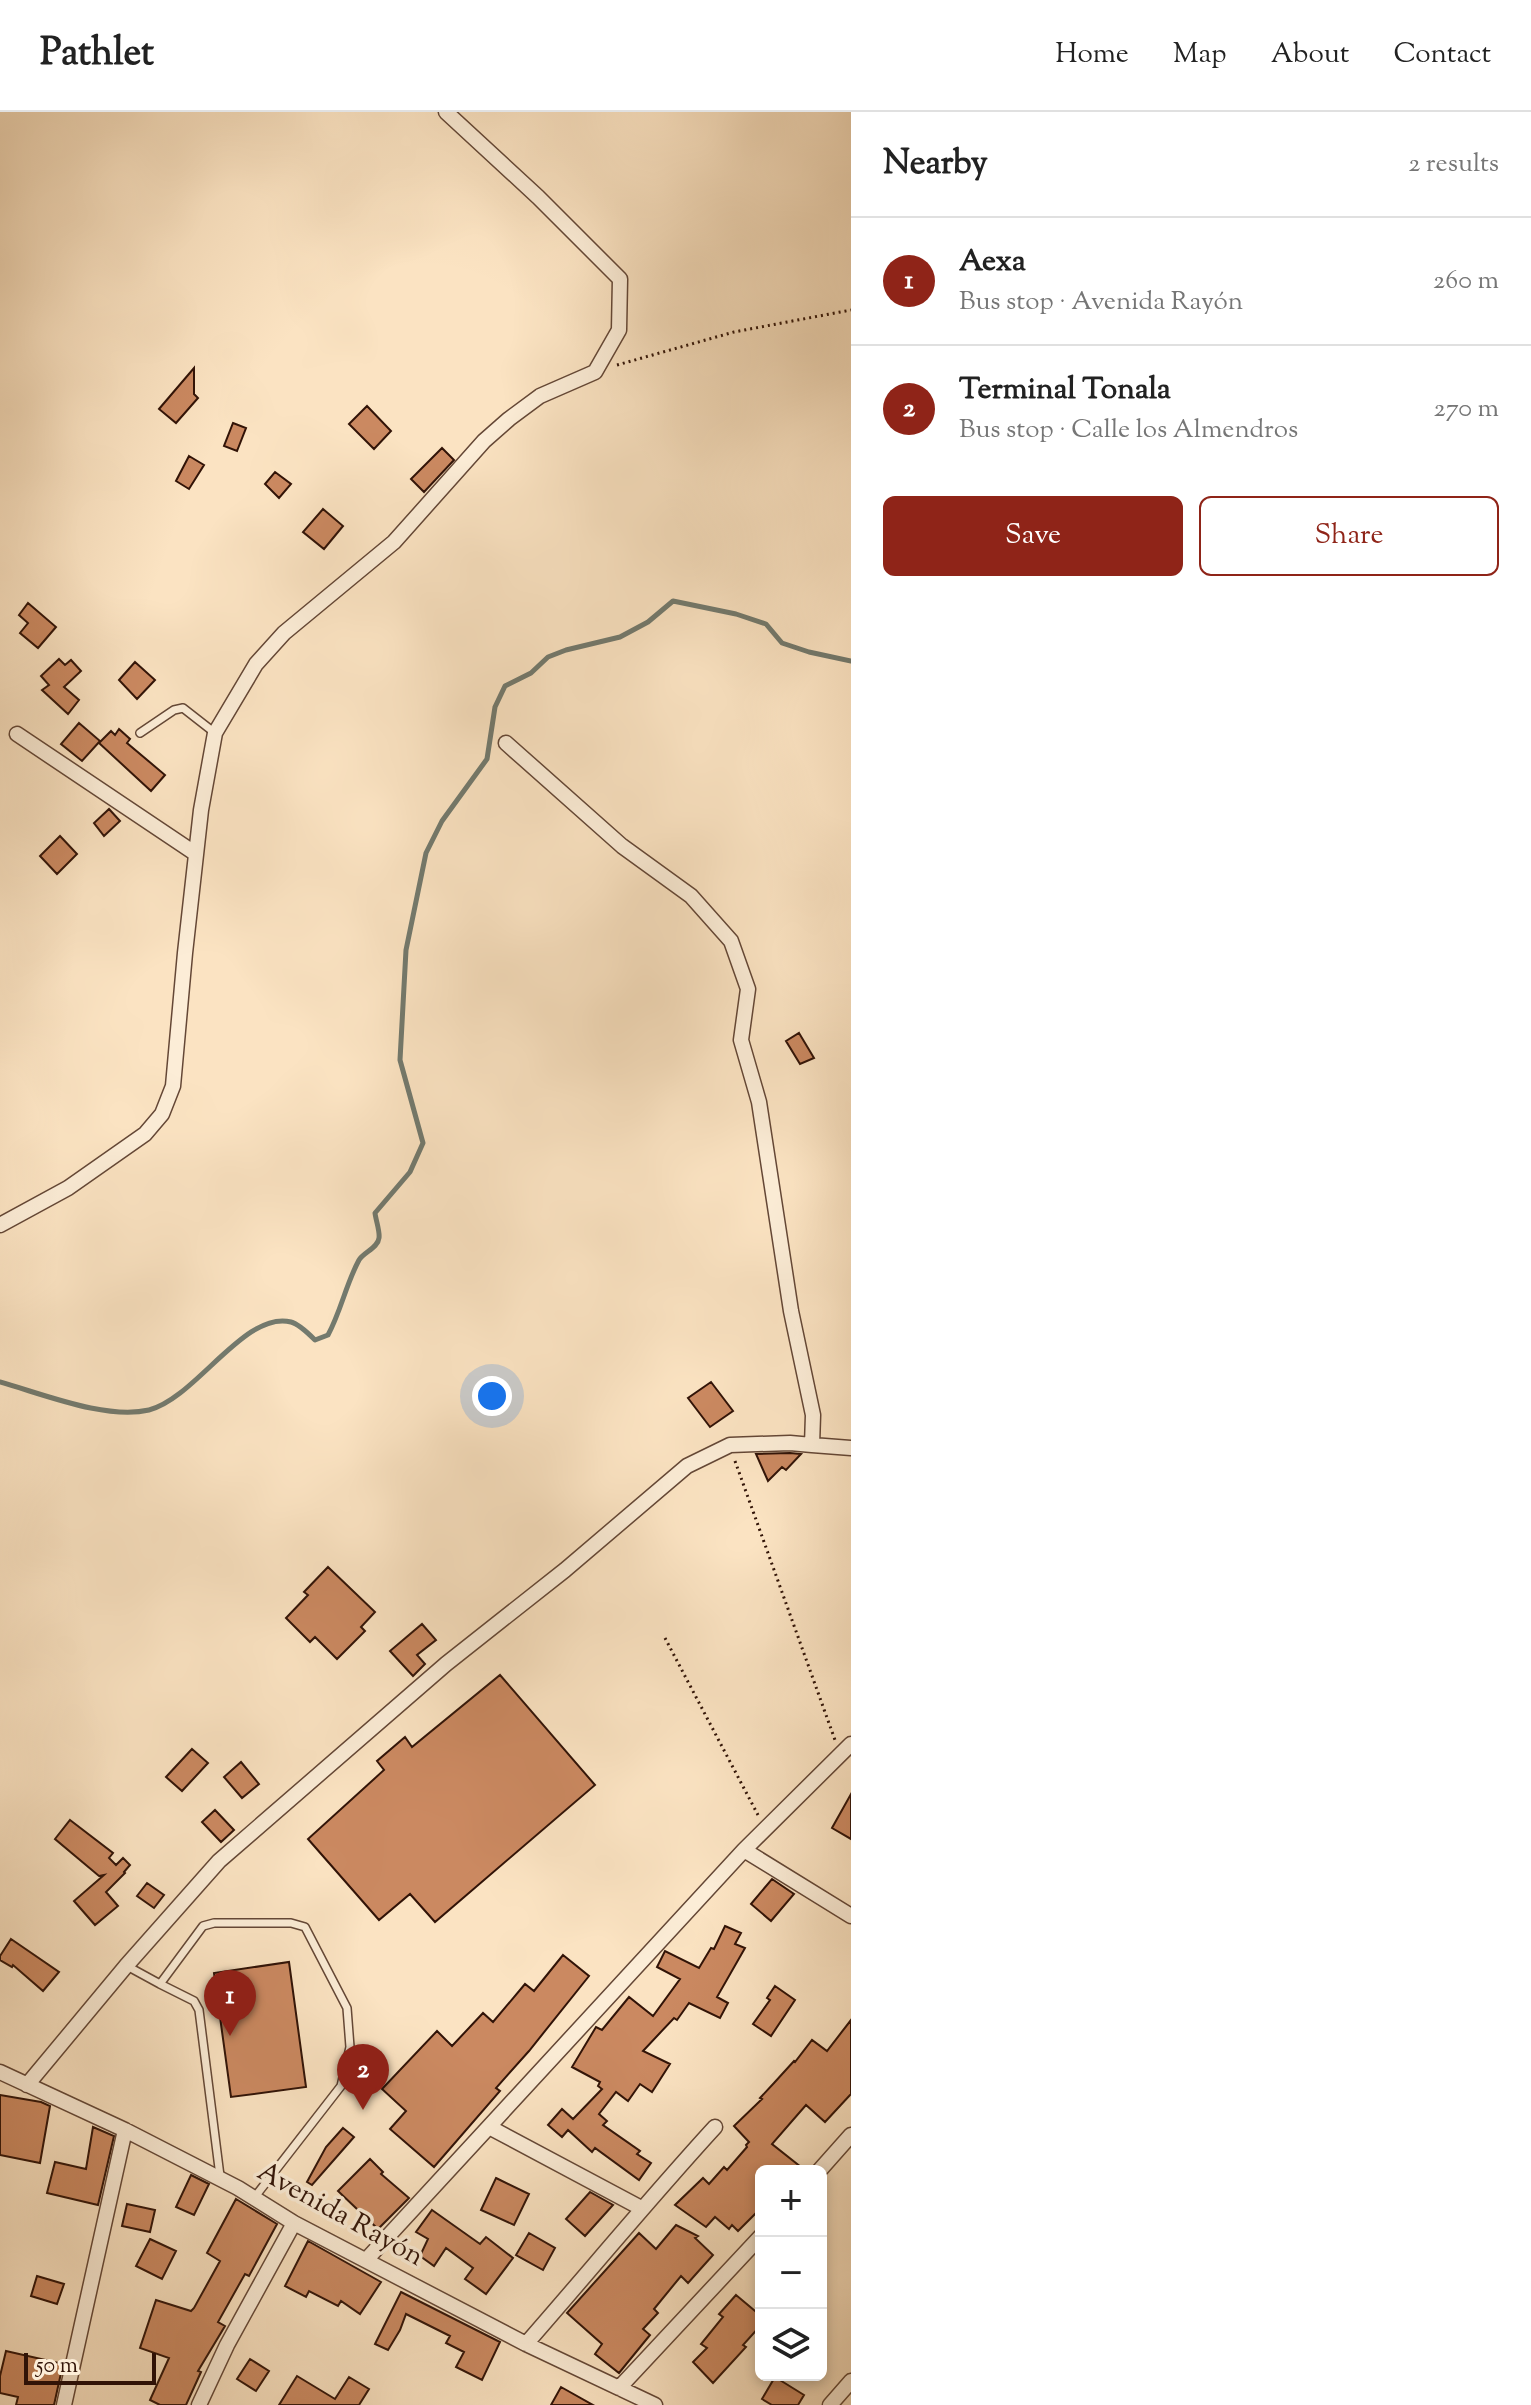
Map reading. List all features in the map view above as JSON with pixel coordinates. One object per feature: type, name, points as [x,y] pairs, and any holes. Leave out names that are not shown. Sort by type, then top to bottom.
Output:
[{"type":"street","points":[[0,1225],[68,1188],[145,1134],[162,1114],[173,1086],[196,854],[215,733],[256,664],[284,633],[394,542],[484,441],[540,396],[595,372],[619,330],[620,279],[446,112]]},
{"type":"street","points":[[17,734],[196,854]]},
{"type":"street","points":[[506,743],[622,846],[691,896],[731,941],[748,989],[741,1040],[759,1102],[791,1311],[813,1415],[812,1445]]},
{"type":"street","points":[[27,2085],[219,1861],[446,1664],[565,1570],[687,1466],[730,1445],[790,1443],[851,1448]]},
{"type":"street","points":[[367,2259],[744,1850],[846,1750]]},
{"type":"street","points":[[744,1850],[851,1916]]},
{"type":"street","name":"Avenida Rayón","points":[[0,2072],[125,2130],[220,2179],[294,2223],[526,2344],[655,2405]]},
{"type":"street","points":[[489,2127],[641,2208]]},
{"type":"street","points":[[526,2344],[641,2208],[715,2127]]},
{"type":"street","points":[[64,2405],[125,2130]]},
{"type":"street","points":[[824,2165],[851,2135]]},
{"type":"street","points":[[206,2403],[227,2345],[294,2223]]},
{"type":"street","points":[[619,2388],[760,2237]]},
{"type":"street","points":[[830,2405],[851,2381]]},
{"type":"lane","points":[[140,733],[174,710],[183,708],[215,733]]},
{"type":"lane","points":[[160,1984],[203,1926],[214,1923],[291,1923],[305,1927],[347,2008],[350,2047],[341,2086],[254,2198]]},
{"type":"lane","points":[[126,1966],[194,2001],[199,2010],[220,2179]]},
{"type":"path","points":[[595,372],[734,332],[851,310]]},
{"type":"path","points":[[730,1445],[846,1750]]},
{"type":"path","points":[[665,1638],[766,1830]]},
{"type":"building","points":[[194,368],[194,394],[198,398],[176,423],[159,409]]},
{"type":"building","points":[[367,406],[391,431],[374,449],[349,424]]},
{"type":"building","points":[[233,423],[246,428],[237,451],[224,446]]},
{"type":"building","points":[[442,448],[454,460],[424,492],[411,479]]},
{"type":"building","points":[[189,456],[204,465],[189,489],[176,481]]},
{"type":"building","points":[[275,472],[291,484],[279,498],[265,484]]},
{"type":"building","points":[[323,509],[343,526],[324,549],[303,532]]},
{"type":"building","points":[[28,603],[56,627],[38,648],[20,633],[28,623],[19,615]]},
{"type":"building","points":[[59,659],[65,665],[71,660],[81,671],[64,687],[79,700],[68,714],[42,690],[49,685],[41,676]]},
{"type":"building","points":[[135,662],[155,680],[137,699],[119,680]]},
{"type":"building","points":[[79,723],[100,741],[82,761],[61,744]]},
{"type":"building","points":[[119,729],[130,739],[127,743],[165,775],[151,791],[99,743],[111,731],[115,735]]},
{"type":"building","points":[[109,809],[120,821],[104,836],[94,823]]},
{"type":"building","points":[[60,836],[77,854],[57,874],[40,856]]},
{"type":"building","points":[[799,1033],[814,1058],[800,1064],[786,1041]]},
{"type":"building","points":[[711,1382],[733,1411],[710,1427],[688,1398]]},
{"type":"building","points":[[756,1454],[801,1454],[786,1470],[782,1467],[768,1481]]},
{"type":"building","points":[[328,1567],[375,1612],[361,1627],[365,1631],[337,1659],[315,1637],[310,1642],[286,1618],[308,1595],[304,1592]]},
{"type":"building","points":[[422,1624],[436,1640],[417,1655],[425,1664],[413,1676],[390,1651]]},
{"type":"building","points":[[500,1675],[595,1785],[435,1922],[410,1894],[379,1920],[308,1839],[384,1770],[377,1761],[405,1737],[412,1747]]},
{"type":"building","points":[[192,1749],[208,1763],[182,1791],[166,1777]]},
{"type":"building","points":[[241,1762],[259,1784],[242,1798],[224,1777]]},
{"type":"building","points":[[851,1794],[851,1839],[832,1828]]},
{"type":"building","points":[[215,1810],[234,1830],[221,1842],[202,1822]]},
{"type":"building","points":[[70,1820],[113,1853],[109,1858],[116,1865],[123,1858],[130,1865],[106,1892],[118,1906],[95,1925],[74,1901],[104,1875],[99,1876],[55,1839]]},
{"type":"building","points":[[772,1879],[794,1894],[771,1921],[751,1904]]},
{"type":"building","points":[[147,1883],[164,1895],[154,1908],[137,1896]]},
{"type":"building","points":[[725,1926],[741,1933],[735,1944],[745,1948],[717,1997],[728,2003],[720,2018],[689,2003],[677,2020],[674,2018],[643,2051],[670,2064],[652,2092],[640,2084],[628,2101],[616,2092],[599,2114],[607,2121],[603,2125],[640,2151],[637,2154],[651,2163],[639,2180],[595,2148],[592,2152],[568,2130],[562,2137],[548,2125],[562,2109],[573,2119],[602,2089],[598,2086],[600,2082],[572,2067],[596,2027],[602,2030],[629,1997],[653,2016],[680,1979],[657,1967],[665,1951],[699,1968],[711,1948],[714,1949]]},
{"type":"building","points":[[11,1939],[59,1972],[43,1991],[13,1965],[0,1960]]},
{"type":"building","points":[[563,1955],[589,1976],[496,2088],[500,2091],[434,2167],[390,2129],[406,2111],[382,2089],[437,2031],[452,2046],[483,2013],[493,2022],[525,1984],[534,1991]]},
{"type":"building","points":[[289,1962],[306,2087],[231,2097],[214,1973]]},
{"type":"building","points":[[775,1986],[795,2000],[771,2036],[753,2024],[770,2000],[767,1998]]},
{"type":"building","points":[[851,2020],[851,2094],[825,2122],[806,2105],[772,2144],[798,2165],[755,2165],[755,2214],[738,2231],[732,2225],[729,2229],[715,2217],[706,2227],[675,2205],[703,2178],[709,2184],[724,2167],[727,2170],[747,2147],[749,2142],[734,2126],[762,2099],[812,2040],[827,2051]]},
{"type":"building","points":[[0,2095],[50,2106],[40,2163],[0,2155]]},
{"type":"building","points":[[93,2127],[114,2136],[98,2205],[47,2193],[55,2162],[86,2169]]},
{"type":"building","points":[[343,2128],[354,2137],[312,2185],[307,2182],[326,2147]]},
{"type":"building","points":[[370,2159],[383,2172],[381,2174],[409,2198],[378,2229],[338,2191]]},
{"type":"building","points":[[191,2175],[209,2184],[194,2215],[176,2207]]},
{"type":"building","points":[[496,2178],[529,2194],[514,2225],[481,2210]]},
{"type":"building","points":[[590,2192],[613,2205],[585,2236],[566,2219]]},
{"type":"building","points":[[236,2199],[277,2224],[249,2276],[245,2274],[218,2322],[225,2326],[198,2371],[201,2372],[186,2405],[160,2405],[150,2400],[169,2358],[140,2348],[156,2300],[191,2311],[194,2308],[220,2261],[207,2253]]},
{"type":"building","points":[[127,2204],[155,2210],[150,2232],[122,2226]]},
{"type":"building","points":[[432,2210],[480,2244],[486,2237],[513,2258],[486,2294],[465,2279],[473,2268],[446,2248],[434,2266],[420,2256],[428,2239],[416,2232]]},
{"type":"building","points":[[676,2225],[698,2236],[695,2238],[713,2255],[688,2283],[681,2276],[654,2309],[658,2313],[643,2329],[650,2335],[619,2373],[595,2354],[602,2344],[567,2313],[639,2233],[656,2249]]},
{"type":"building","points":[[529,2233],[555,2248],[543,2270],[516,2255]]},
{"type":"building","points":[[150,2239],[176,2251],[162,2279],[136,2266]]},
{"type":"building","points":[[308,2241],[381,2282],[360,2314],[341,2301],[338,2306],[309,2291],[306,2297],[285,2286]]},
{"type":"building","points":[[37,2276],[64,2284],[57,2304],[31,2296]]},
{"type":"building","points":[[401,2292],[500,2342],[482,2380],[456,2367],[464,2352],[446,2343],[450,2336],[406,2314],[388,2350],[375,2344]]},
{"type":"building","points":[[736,2295],[755,2311],[755,2332],[743,2345],[746,2347],[713,2383],[693,2362],[707,2348],[701,2344],[723,2317],[719,2314]]},
{"type":"building","points":[[6,2351],[63,2364],[54,2405],[16,2405],[18,2397],[0,2393],[0,2376]]},
{"type":"building","points":[[250,2359],[269,2371],[256,2391],[237,2379]]},
{"type":"building","points":[[297,2376],[335,2399],[349,2377],[369,2389],[359,2405],[279,2405]]},
{"type":"building","points":[[773,2381],[781,2381],[804,2395],[798,2405],[772,2405],[762,2399]]},
{"type":"building","points":[[561,2387],[593,2405],[551,2405]]},
{"type":"waterway","points":[[0,1382],[94,1409],[114,1412],[149,1410],[185,1390],[238,1341],[256,1329],[274,1322],[291,1322],[315,1340],[328,1335],[359,1260],[378,1241],[375,1213],[410,1172],[423,1143],[400,1060],[406,950],[426,853],[442,821],[487,759],[495,707],[505,686],[531,673],[548,657],[620,637],[648,622],[673,601],[736,614],[766,624],[782,643],[851,661]]},
{"type":"place","name":"Aexa","points":[[230,2036]]},
{"type":"place","name":"Terminal Tonala","points":[[363,2110]]}]
